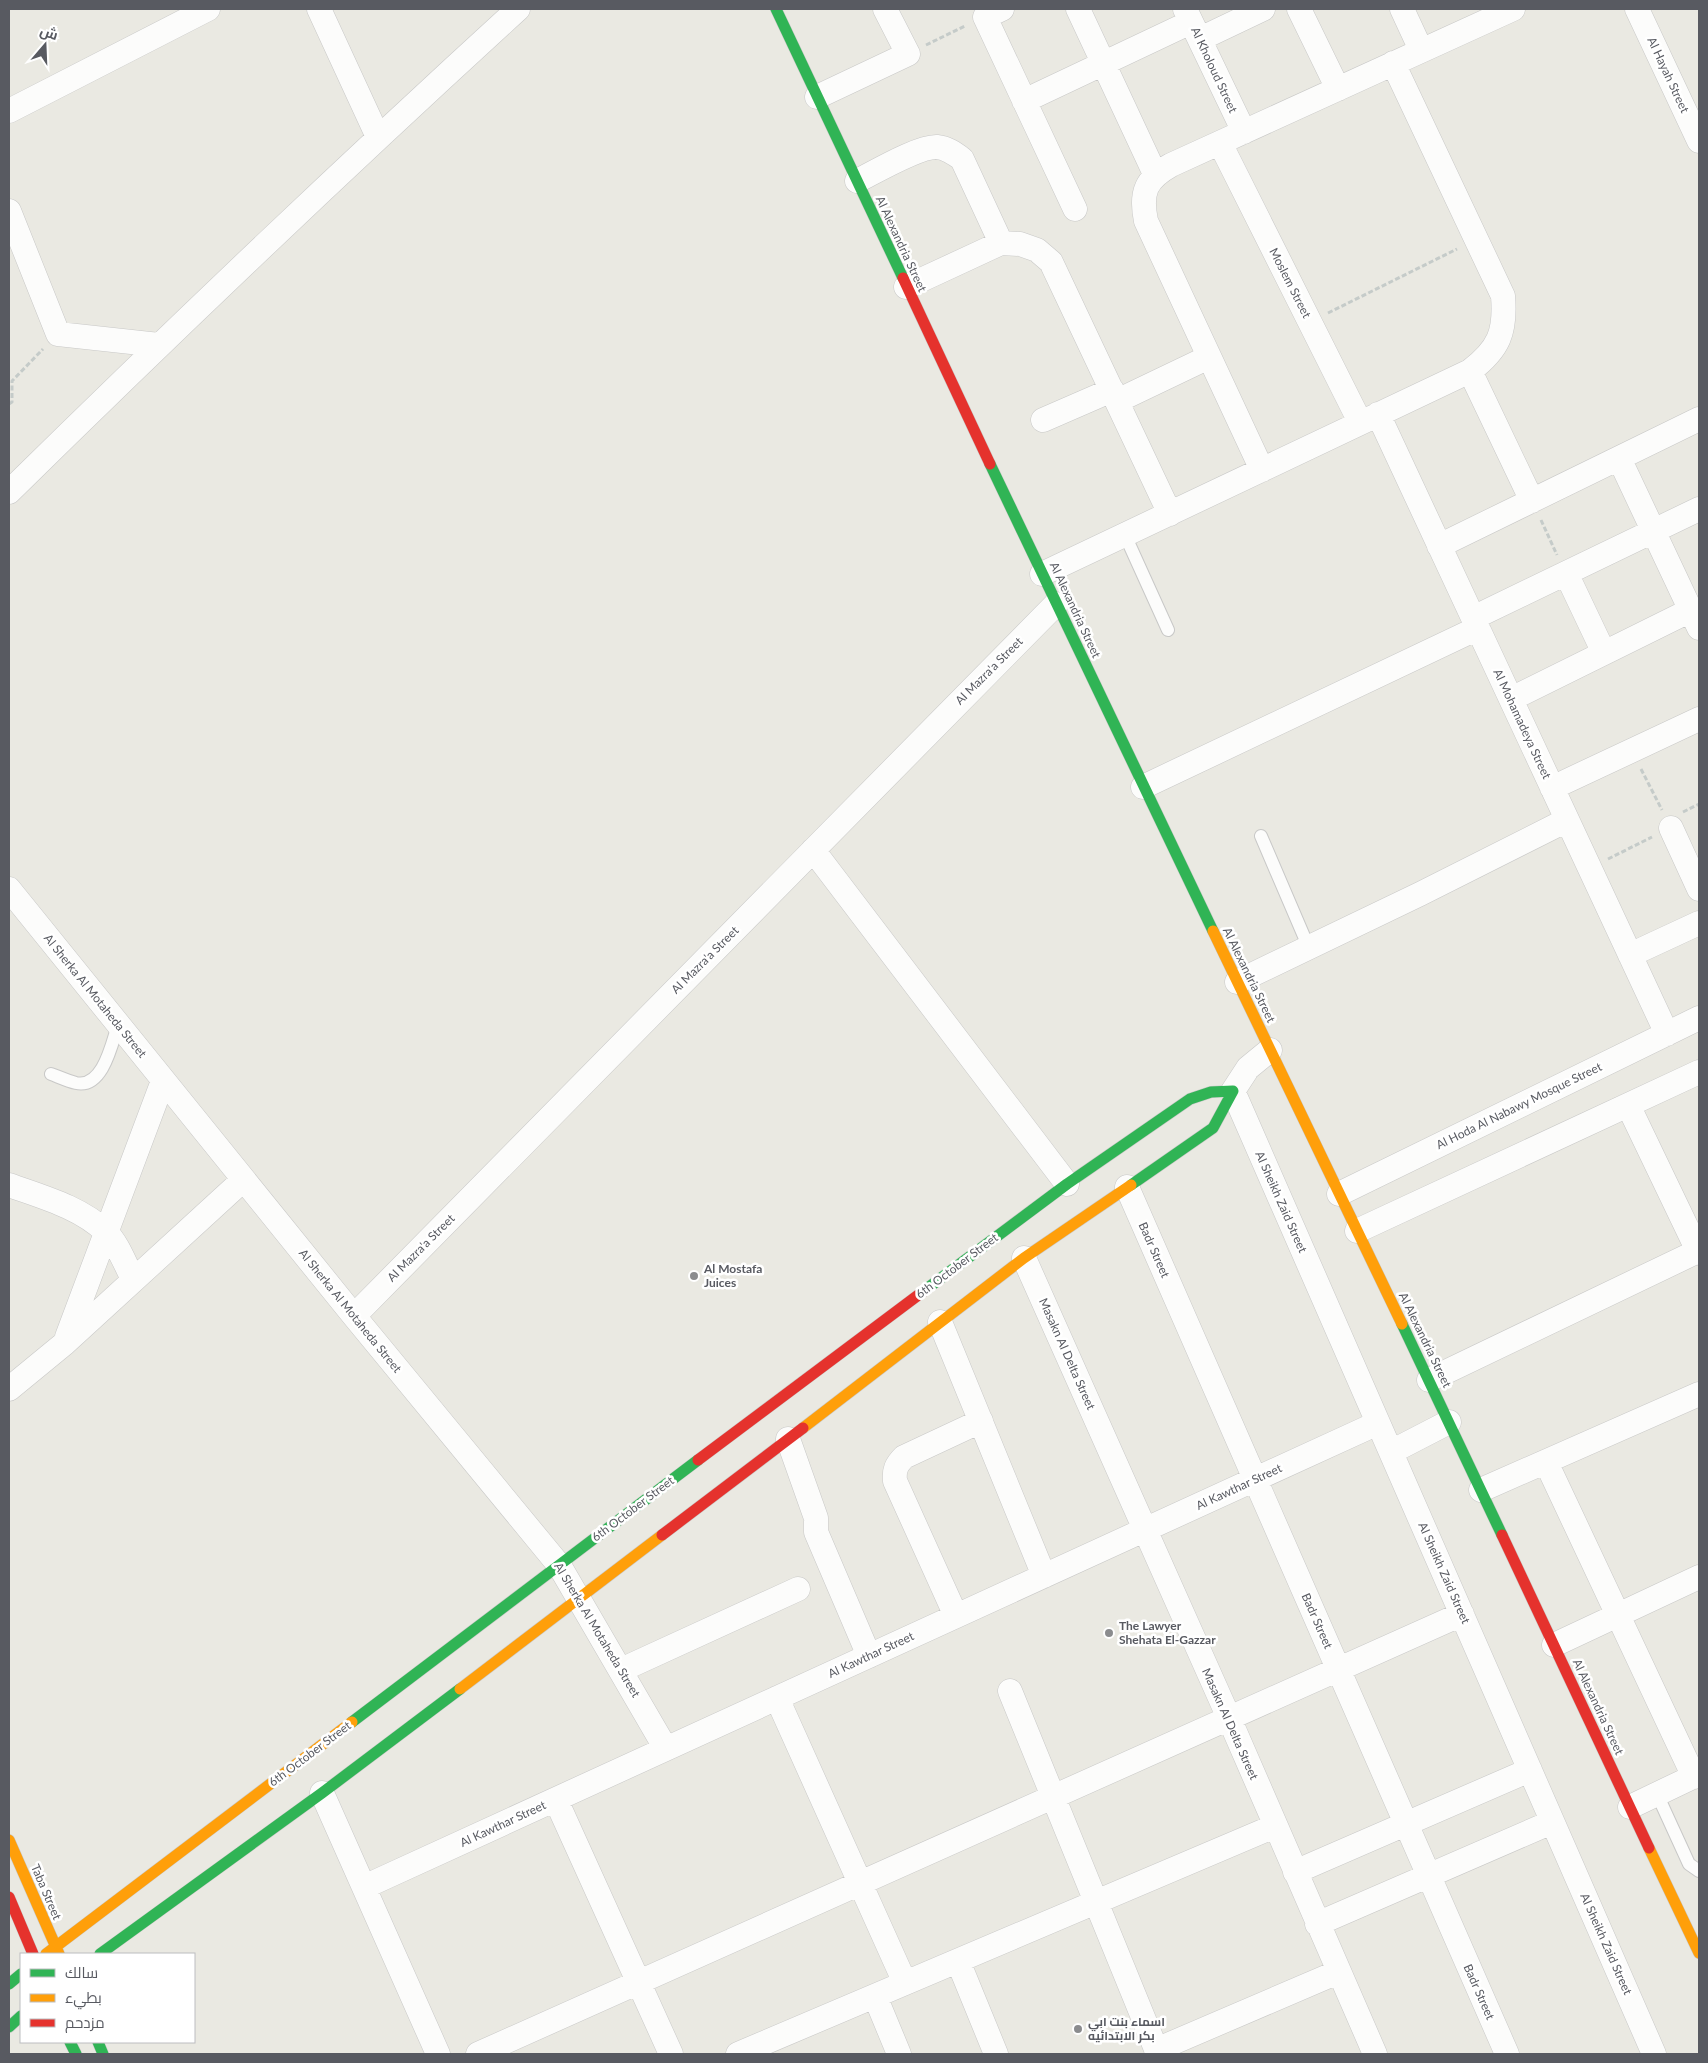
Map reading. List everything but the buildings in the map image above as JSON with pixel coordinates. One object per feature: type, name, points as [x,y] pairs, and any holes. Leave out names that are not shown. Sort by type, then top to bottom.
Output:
[{"type":"street","points":[[9,112],[208,9]]},
{"type":"street","points":[[319,9],[378,137]]},
{"type":"street","points":[[9,492],[378,137],[518,9]]},
{"type":"street","name":"Al Alexandria Street","points":[[776,9],[1056,604],[1429,1380],[1699,1953]]},
{"type":"street","points":[[817,97],[908,54],[885,9]]},
{"type":"street","points":[[1078,9],[1155,174]]},
{"type":"street","points":[[1024,101],[1192,23],[1263,9]]},
{"type":"street","points":[[1299,9],[1338,89]]},
{"type":"street","points":[[1402,9],[1421,50]]},
{"type":"street","points":[[1262,470],[1146,221],[1142,204],[1146,188],[1155,174],[1512,9]]},
{"type":"street","name":"Al Hayah Street","points":[[1638,9],[1699,141]]},
{"type":"street","points":[[993,13],[1024,101],[1076,209]]},
{"type":"street","name":"Al Kholoud Street","points":[[1192,23],[1244,132]]},
{"type":"street","points":[[1042,574],[1470,371],[1488,357],[1500,339],[1505,318],[1503,296],[1393,64]]},
{"type":"street","name":"Moslem Street","points":[[1220,143],[1310,322],[1369,418]]},
{"type":"street","points":[[857,181],[924,148],[936,147],[950,150],[962,159],[1002,243]]},
{"type":"street","points":[[9,211],[58,334],[159,346]]},
{"type":"street","points":[[906,287],[1002,243],[1020,244],[1037,250],[1051,262],[1170,514]]},
{"type":"street","points":[[1043,420],[1114,396],[1209,357]]},
{"type":"street","points":[[1470,371],[1532,501]]},
{"type":"street","name":"Al Mohamadeya Street","points":[[1369,418],[1440,546],[1667,1034]]},
{"type":"street","points":[[1440,546],[1699,419]]},
{"type":"street","points":[[1511,699],[1604,653],[1695,619],[1619,458]]},
{"type":"street","points":[[1143,787],[1476,623],[1566,573],[1699,510]]},
{"type":"street","points":[[1566,573],[1604,653]]},
{"type":"street","name":"Al Mazra'a Street","points":[[354,1316],[1056,604]]},
{"type":"street","points":[[1552,788],[1699,719]]},
{"type":"street","points":[[1237,982],[1567,820]]},
{"type":"street","points":[[1671,828],[1699,889]]},
{"type":"street","points":[[813,850],[1067,1184]]},
{"type":"street","name":"Al Sherka Al Motaheda Street","points":[[9,889],[243,1180],[559,1565],[622,1670],[666,1749]]},
{"type":"street","points":[[1630,955],[1699,923]]},
{"type":"street","name":"Al Hoda Al Nabawy Mosque Street","points":[[1339,1194],[1699,1018]]},
{"type":"street","points":[[101,1953],[322,1793],[1024,1258],[1213,1128],[1248,1068],[1270,1050]]},
{"type":"street","points":[[1357,1232],[1699,1072]]},
{"type":"street","points":[[65,1343],[164,1081]]},
{"type":"street","name":"6th October Street","points":[[53,1952],[559,1565],[1067,1184],[1190,1099],[1211,1092],[1233,1091]]},
{"type":"street","name":"Al Sheikh Zaid Street","points":[[1233,1091],[1654,2054]]},
{"type":"street","points":[[1429,1380],[1697,1246],[1628,1105]]},
{"type":"street","points":[[9,1388],[65,1343],[243,1180]]},
{"type":"street","points":[[9,1185],[78,1211],[106,1232],[117,1248],[133,1279]]},
{"type":"street","name":"Badr Street","points":[[1126,1187],[1507,2054]]},
{"type":"street","name":"Masakn Al Delta Street","points":[[1024,1258],[1229,1718],[1374,2054]]},
{"type":"street","points":[[940,1322],[1044,1576]]},
{"type":"street","points":[[1481,1490],[1699,1394]]},
{"type":"street","points":[[956,1616],[895,1481],[894,1472],[897,1464],[904,1457],[980,1421]]},
{"type":"street","points":[[1391,1452],[1448,1422]]},
{"type":"street","name":"Al Kawthar Street","points":[[364,1887],[1378,1424]]},
{"type":"street","points":[[788,1439],[816,1518],[816,1532],[869,1656]]},
{"type":"street","points":[[1546,1462],[1618,1615],[1697,1775],[1630,1807]]},
{"type":"street","points":[[1554,1645],[1699,1576]]},
{"type":"street","points":[[622,1670],[798,1589]]},
{"type":"street","points":[[478,2054],[1462,1614]]},
{"type":"street","points":[[1010,1691],[1157,2052],[1338,1972]]},
{"type":"street","points":[[778,1698],[905,1983]]},
{"type":"street","points":[[1294,1872],[1530,1770]]},
{"type":"street","points":[[322,1793],[438,2054]]},
{"type":"street","points":[[556,1800],[671,2054]]},
{"type":"street","points":[[1317,1924],[1552,1822]]},
{"type":"street","points":[[738,2054],[1275,1826]]},
{"type":"street","name":"Taba Street","points":[[9,1840],[53,1952]]},
{"type":"street","points":[[9,1897],[33,1953]]},
{"type":"street","points":[[958,1961],[996,2054]]},
{"type":"street","points":[[9,1984],[20,1975]]},
{"type":"street","points":[[874,1996],[899,2054]]},
{"type":"street","points":[[9,2027],[20,2017]]},
{"type":"lane","points":[[1125,535],[1168,630]]},
{"type":"lane","points":[[1261,836],[1308,948]]},
{"type":"lane","points":[[51,1074],[78,1084],[89,1082],[98,1075],[104,1066],[118,1025]]},
{"type":"lane","points":[[1657,1794],[1689,1864],[1699,1871]]},
{"type":"path","points":[[908,54],[993,13]]},
{"type":"path","points":[[1310,322],[1476,240]]},
{"type":"path","points":[[9,404],[12,402],[12,381],[58,334]]},
{"type":"path","points":[[1532,501],[1566,573]]},
{"type":"path","points":[[1590,868],[1671,828],[1632,751]]},
{"type":"traffic: fast","points":[[776,9],[903,278]]},
{"type":"traffic: fast","points":[[990,464],[1213,931]]},
{"type":"traffic: fast","points":[[925,1290],[1067,1184],[1190,1099],[1211,1092],[1233,1091],[1213,1128],[1131,1185]]},
{"type":"traffic: fast","points":[[1402,1324],[1502,1535]]},
{"type":"traffic: fast","points":[[352,1722],[698,1460]]},
{"type":"traffic: fast","points":[[101,1953],[322,1793],[460,1689]]},
{"type":"traffic: fast","points":[[9,1984],[20,1975]]},
{"type":"traffic: fast","points":[[9,2027],[20,2017]]},
{"type":"traffic: fast","points":[[70,2043],[76,2054]]},
{"type":"traffic: fast","points":[[98,2043],[103,2054]]},
{"type":"traffic: slow","points":[[1213,931],[1402,1324]]},
{"type":"traffic: slow","points":[[803,1428],[1024,1258],[1131,1185]]},
{"type":"traffic: slow","points":[[460,1689],[662,1535]]},
{"type":"traffic: slow","points":[[47,1953],[352,1722]]},
{"type":"traffic: slow","points":[[9,1840],[59,1953]]},
{"type":"traffic: slow","points":[[1649,1848],[1699,1953]]},
{"type":"traffic: jam","points":[[903,278],[990,464]]},
{"type":"traffic: jam","points":[[698,1460],[925,1290]]},
{"type":"traffic: jam","points":[[662,1535],[803,1428]]},
{"type":"traffic: jam","points":[[1502,1535],[1649,1848]]},
{"type":"traffic: jam","points":[[9,1897],[33,1953]]},
{"type":"place","name":"Al Mostafa Juices","points":[[694,1276]]},
{"type":"place","name":"The Lawyer Shehata El-Gazzar","points":[[1109,1633]]},
{"type":"place","name":"اسماء بنت ابي بكر الابتدائيه","points":[[1078,2029]]}]
